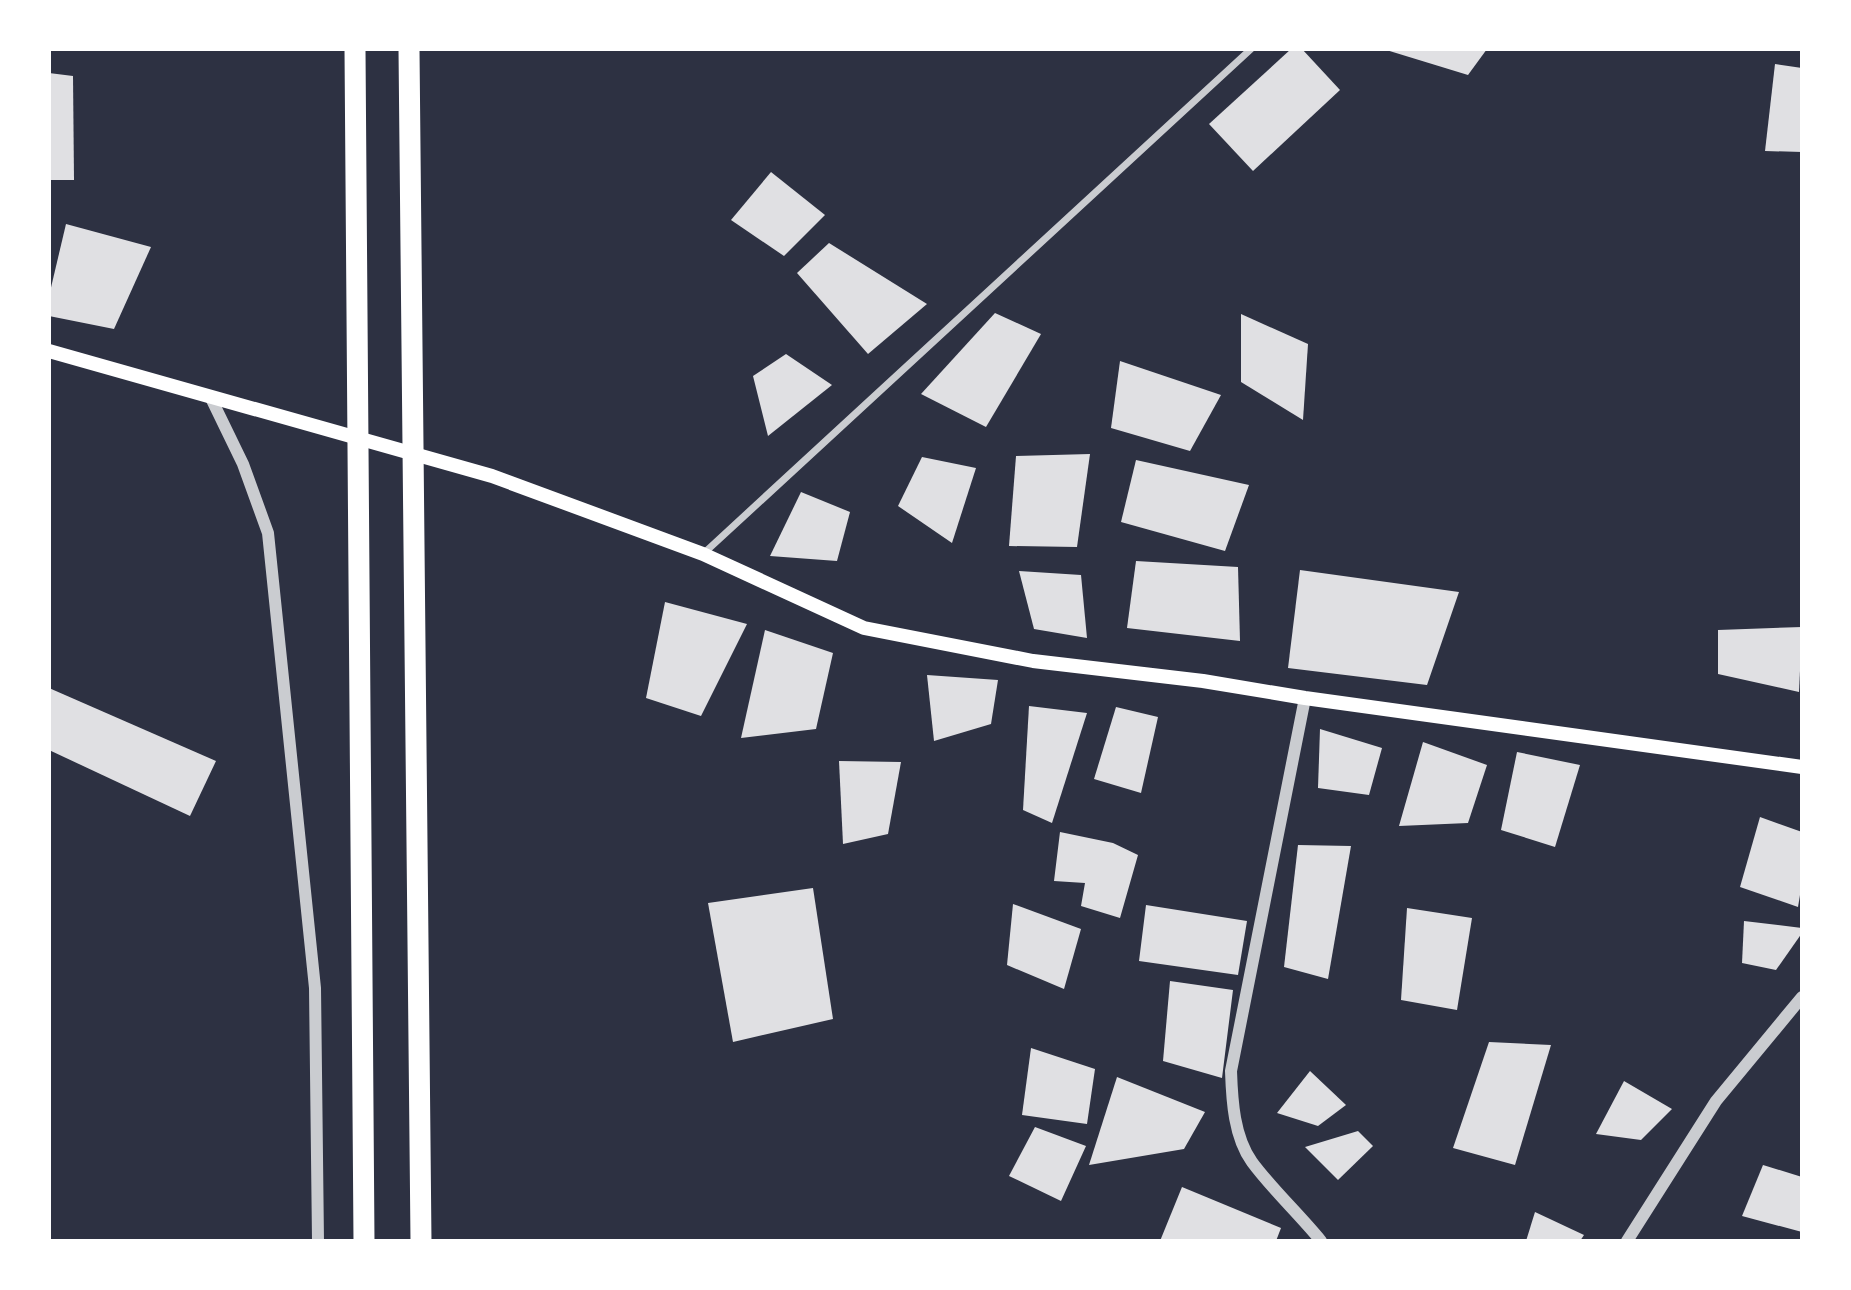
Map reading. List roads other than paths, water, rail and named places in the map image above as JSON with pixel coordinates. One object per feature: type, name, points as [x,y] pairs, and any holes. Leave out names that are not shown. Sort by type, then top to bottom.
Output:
[{"type":"highway","points":[[355,49],[363,1241]]},
{"type":"highway","points":[[410,49],[421,1241]]},
{"type":"main road","points":[[49,351],[282,419],[492,476],[702,554],[864,628],[1033,661],[1203,681],[1305,698],[1802,767]]},
{"type":"street","points":[[702,554],[1251,49]]},
{"type":"street","points":[[210,396],[243,464],[268,533],[315,988],[318,1241]]},
{"type":"street","points":[[1305,698],[1231,1071],[1232,1102],[1241,1139],[1251,1161],[1321,1241]]},
{"type":"street","points":[[1627,1241],[1716,1101],[1802,997]]}]
